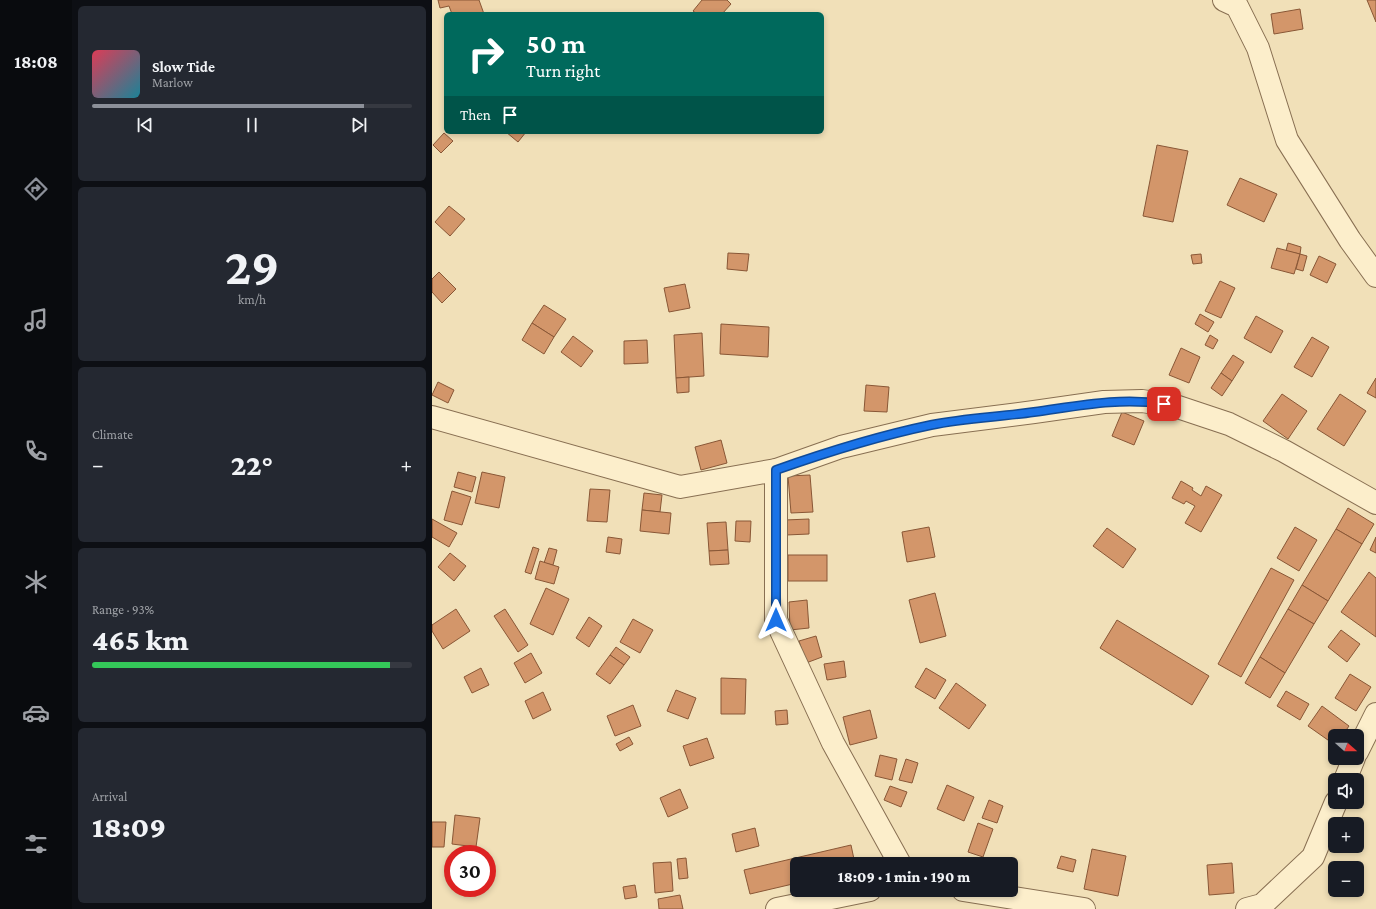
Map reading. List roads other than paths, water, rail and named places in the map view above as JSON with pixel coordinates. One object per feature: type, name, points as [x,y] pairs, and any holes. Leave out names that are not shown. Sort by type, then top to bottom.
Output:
[{"type":"street","points":[[1224,0],[1237,6],[1258,48],[1287,140],[1350,240],[1376,276]]},
{"type":"street","points":[[432,417],[680,487],[776,470],[841,447],[932,425],[1104,402],[1142,401],[1175,406],[1229,424],[1284,451],[1376,502]]},
{"type":"street","points":[[776,470],[776,620],[833,744],[896,857]]},
{"type":"street","points":[[1364,738],[1376,714]]},
{"type":"street","points":[[1247,909],[1262,905],[1313,857],[1333,809]]},
{"type":"street","points":[[777,909],[836,897]]},
{"type":"street","points":[[1007,897],[1084,909]]}]
